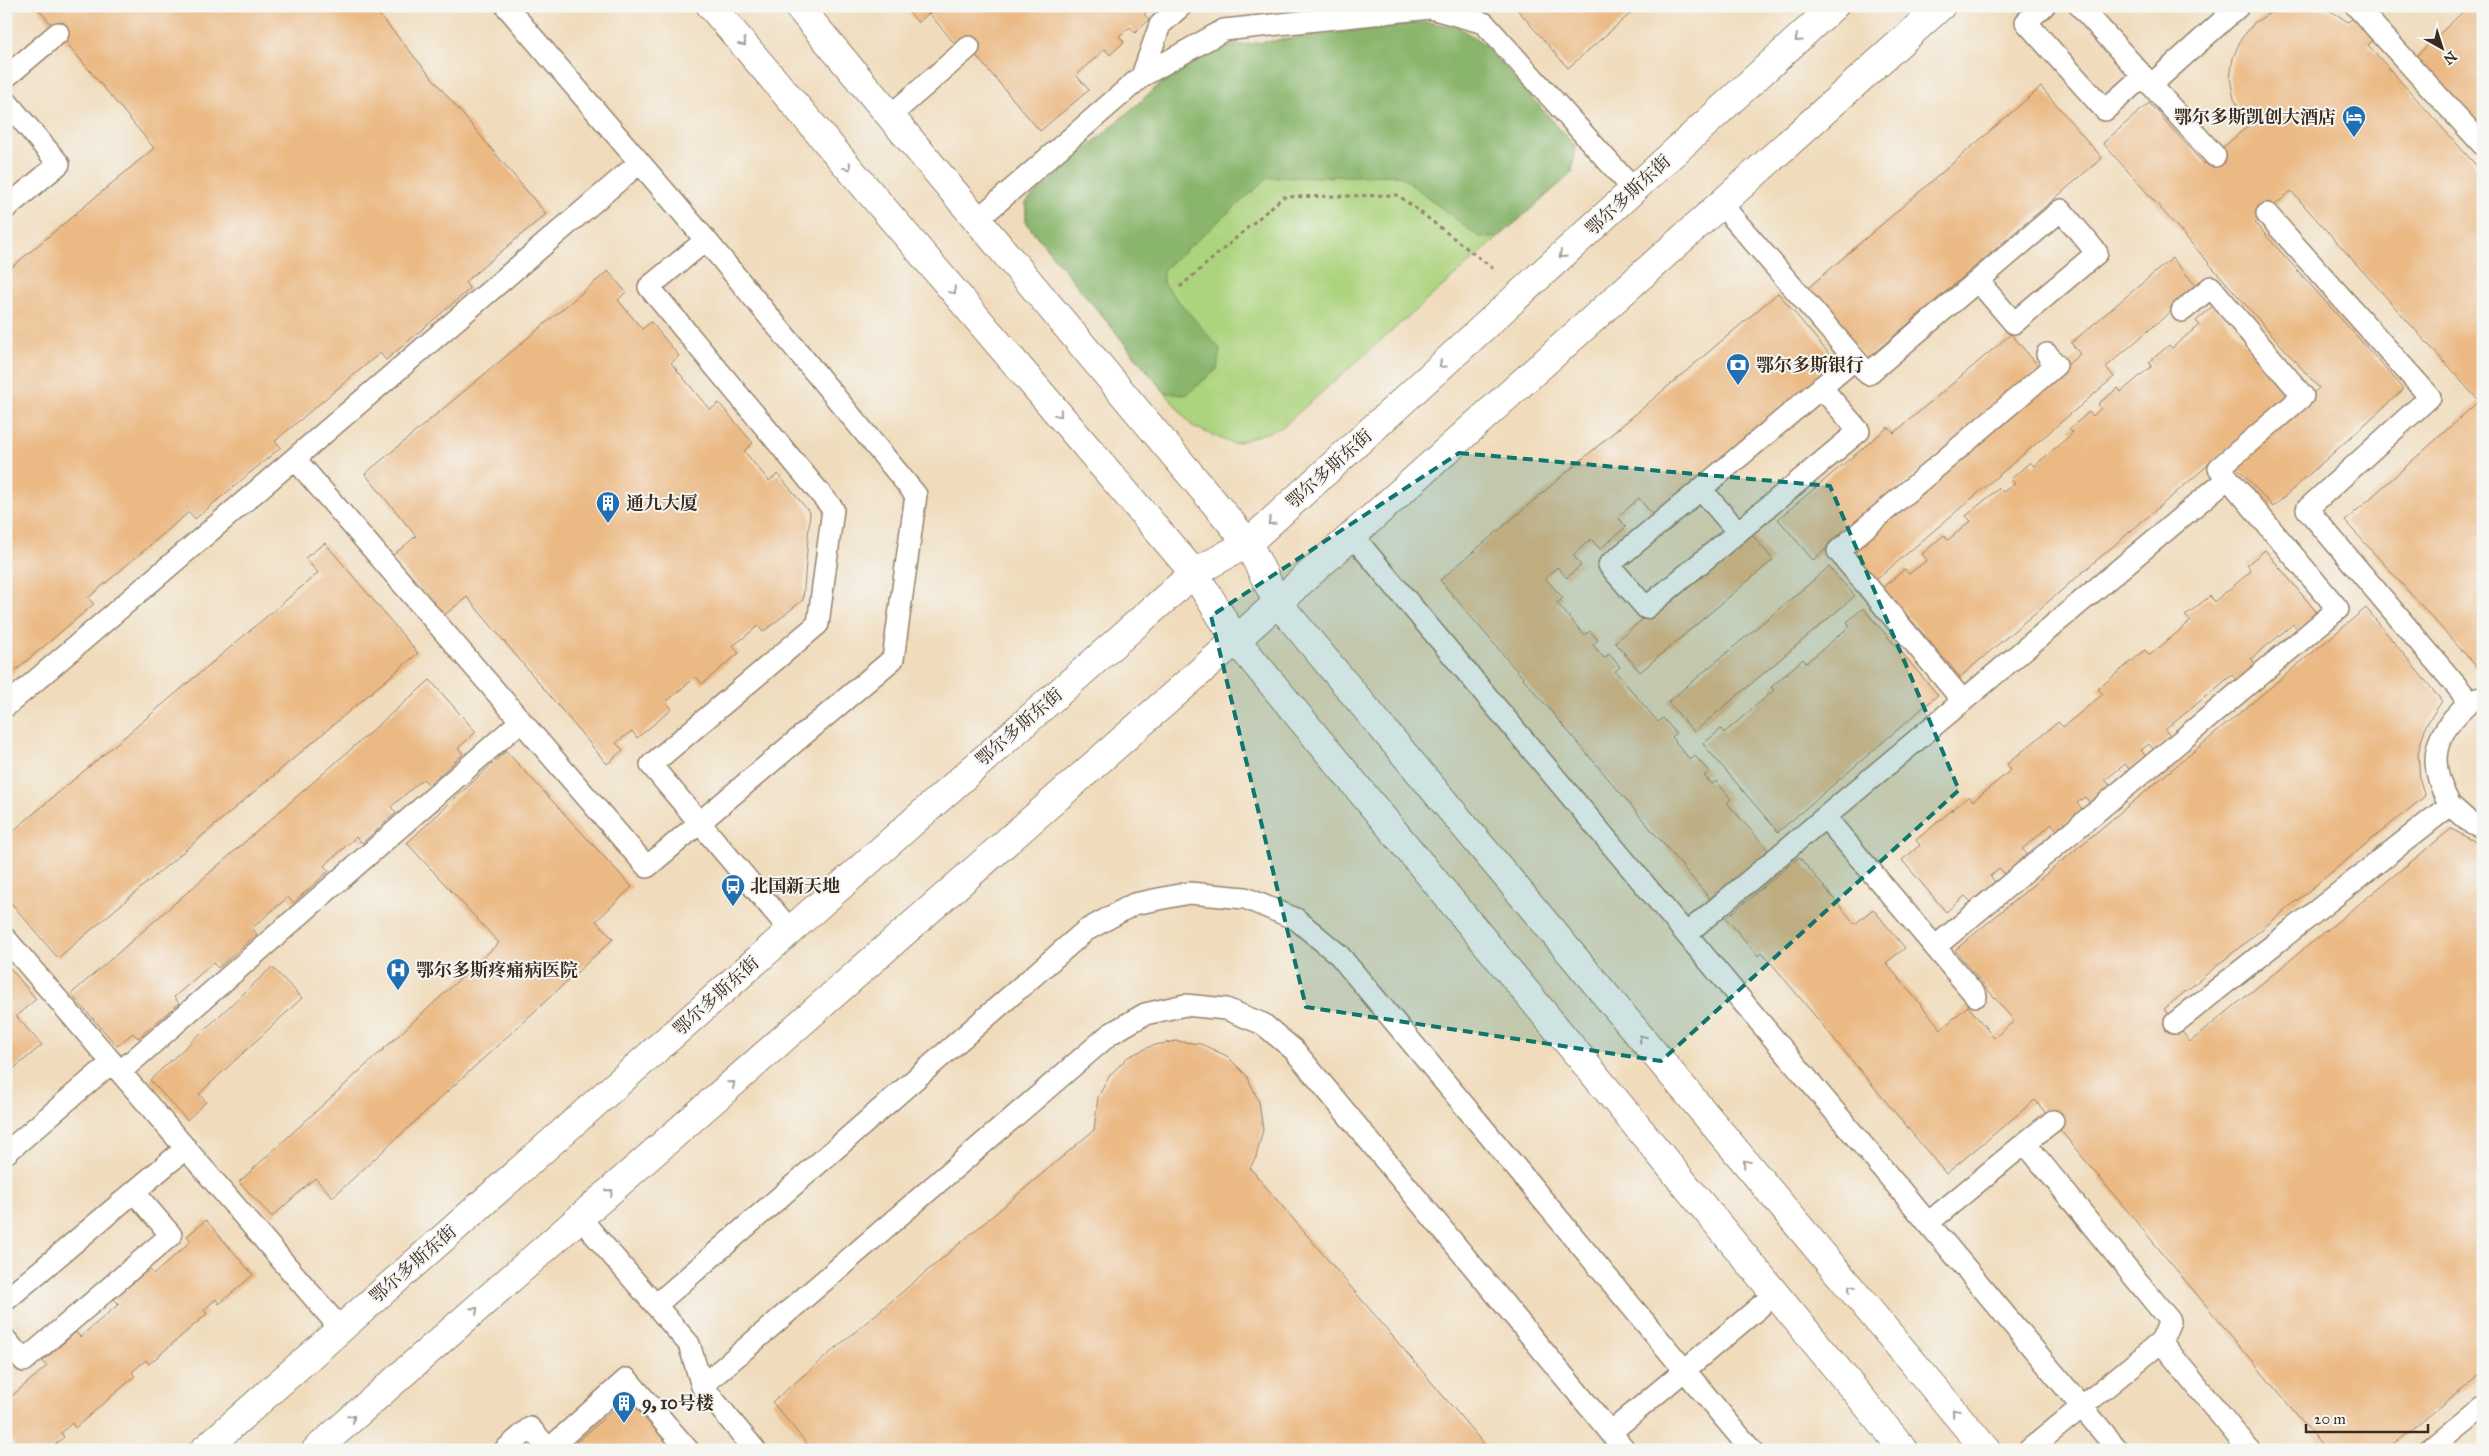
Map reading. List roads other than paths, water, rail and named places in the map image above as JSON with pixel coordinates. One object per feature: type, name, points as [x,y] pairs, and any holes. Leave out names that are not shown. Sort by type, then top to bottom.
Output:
[{"type":"main road","points":[[711,6],[1194,573],[1236,640],[1904,1450]]},
{"type":"main road","points":[[798,6],[1248,543],[1277,602],[1986,1450]]},
{"type":"main road","name":"鄂尔多斯东街","points":[[204,1450],[1194,573],[1248,543],[1834,6]]},
{"type":"main road","points":[[321,1448],[1236,640],[1941,6]]},
{"type":"lane","points":[[295,459],[647,867],[893,659],[916,495],[706,240],[506,6]]},
{"type":"lane","points":[[1142,76],[1160,25],[1181,6]]},
{"type":"lane","points":[[2044,6],[2026,22],[2105,110],[2147,81],[2239,6]]},
{"type":"lane","points":[[2080,6],[2215,156]]},
{"type":"lane","points":[[2356,6],[2483,145]]},
{"type":"lane","points":[[977,220],[1142,76],[1224,30],[1430,8],[1481,15],[1634,190]]},
{"type":"lane","points":[[6,77],[58,33]]},
{"type":"lane","points":[[890,116],[968,47]]},
{"type":"lane","points":[[6,101],[59,164],[6,208]]},
{"type":"lane","points":[[6,706],[640,163]]},
{"type":"lane","points":[[1721,204],[1868,374],[2061,210],[2097,252],[2014,323],[1978,281]]},
{"type":"lane","points":[[2266,214],[2430,396],[2307,509],[2476,700],[2451,718],[2439,739],[2436,763],[2440,787],[2450,805],[2468,821],[2483,828]]},
{"type":"lane","points":[[706,240],[649,287],[833,509],[818,624],[651,765],[790,930]]},
{"type":"lane","points":[[1935,947],[2338,609],[2219,468],[2303,396],[2212,287],[2182,311]]},
{"type":"lane","points":[[1962,702],[1838,551],[2056,365],[2047,354]]},
{"type":"lane","points":[[1821,387],[1859,431],[1646,608],[1609,565],[1701,489],[1821,387],[1855,359]]},
{"type":"lane","points":[[1686,934],[2228,478]]},
{"type":"lane","points":[[1701,489],[1738,532]]},
{"type":"lane","points":[[1352,535],[2118,1450]]},
{"type":"lane","points":[[6,1153],[116,1067],[521,721]]},
{"type":"lane","points":[[2175,1023],[2450,805]]},
{"type":"lane","points":[[1825,817],[1976,996]]},
{"type":"lane","points":[[656,1305],[1085,931],[1134,904],[1189,893],[1245,898],[1296,919],[1340,954],[1751,1450]]},
{"type":"lane","points":[[6,939],[340,1328]]},
{"type":"lane","points":[[702,1386],[1110,1034],[1145,1014],[1184,1005],[1226,1009],[1256,1021],[1263,1024],[1294,1050],[1625,1450]]},
{"type":"lane","points":[[1928,1223],[2053,1121]]},
{"type":"lane","points":[[2025,1144],[2170,1321],[2160,1342],[2030,1450]]},
{"type":"lane","points":[[6,1300],[186,1148]]},
{"type":"lane","points":[[6,1340],[24,1360],[171,1235],[134,1192]]},
{"type":"lane","points":[[580,1218],[689,1344],[702,1386],[755,1450]]},
{"type":"lane","points":[[1611,1432],[1775,1294]]},
{"type":"lane","points":[[2160,1342],[2249,1450]]},
{"type":"lane","points":[[505,1450],[530,1428],[548,1449],[627,1378],[688,1450]]},
{"type":"lane","points":[[2430,1450],[2483,1407]]},
{"type":"place","name":"鄂尔多斯凯创大酒店","points":[[2354,138]]},
{"type":"place","name":"鄂尔多斯银行","points":[[1738,386]]},
{"type":"place","name":"通九大厦","points":[[608,524]]},
{"type":"place","name":"北国新天地","points":[[733,907]]},
{"type":"place","name":"鄂尔多斯疼痛病医院","points":[[398,991]]},
{"type":"place","name":"9, 10号楼","points":[[624,1424]]}]
